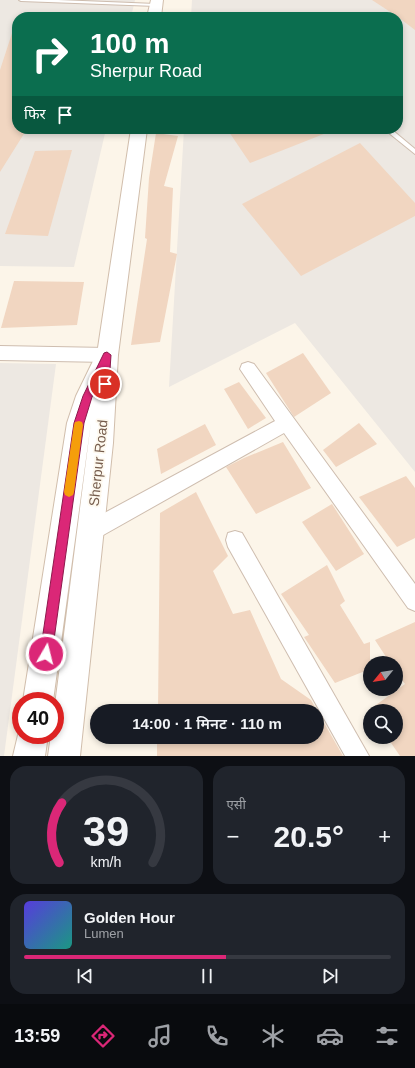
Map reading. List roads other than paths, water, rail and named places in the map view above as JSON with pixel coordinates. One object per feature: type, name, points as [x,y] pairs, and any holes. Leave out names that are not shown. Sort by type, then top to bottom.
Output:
[{"type":"street","points":[[0,353],[107,355],[138,134]]},
{"type":"street","name":"Sherpur Road","points":[[64,756],[101,443],[107,355]]},
{"type":"street","name":"Sherpur Road","points":[[39,692],[79,423],[87,396],[107,355]]},
{"type":"street","points":[[248,369],[415,602]]},
{"type":"street","points":[[91,531],[287,423]]},
{"type":"street","points":[[235,540],[358,756]]},
{"type":"street","points":[[29,756],[31,744]]},
{"type":"lane","points":[[21,0],[156,7]]},
{"type":"lane","points":[[393,134],[415,152]]}]
